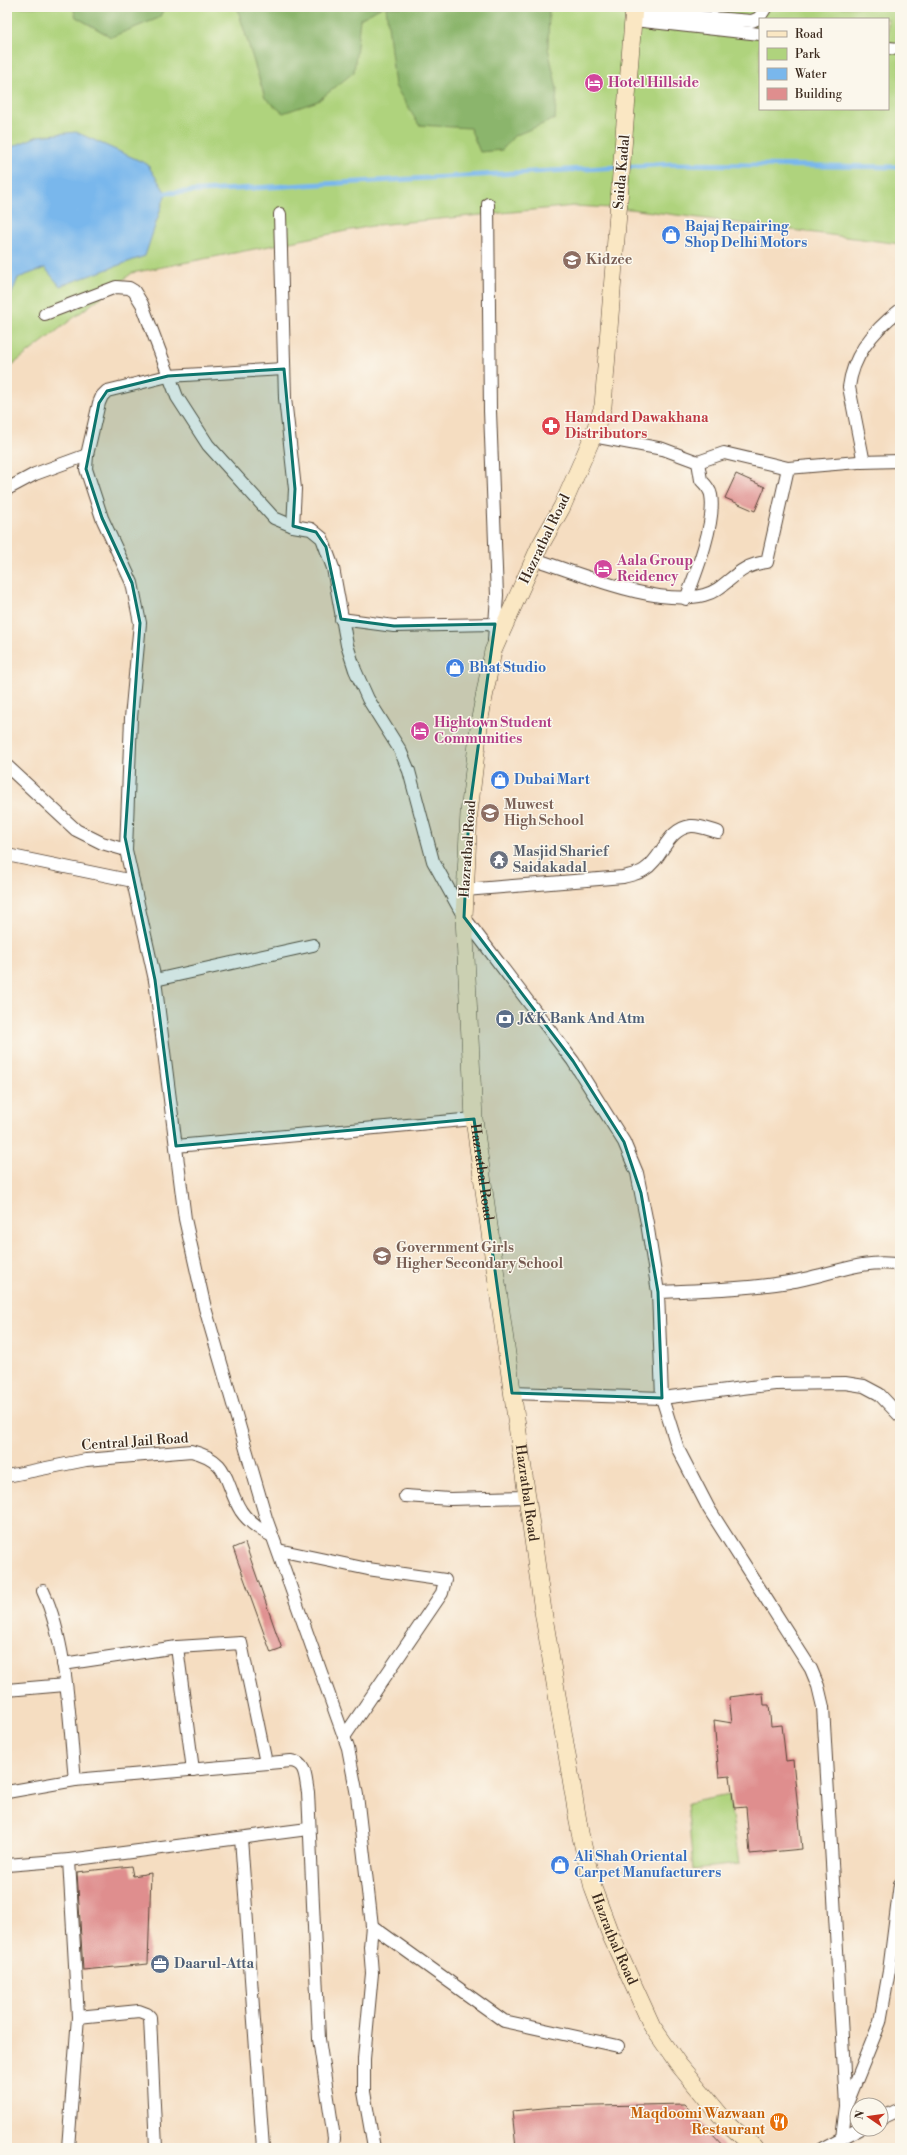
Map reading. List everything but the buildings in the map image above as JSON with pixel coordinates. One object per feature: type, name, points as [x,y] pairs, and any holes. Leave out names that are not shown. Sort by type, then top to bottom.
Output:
[{"type":"main road","name":"Saida Kadal","points":[[610,308],[634,19]]},
{"type":"main road","name":"Hazratbal Road","points":[[610,308],[603,406],[593,436],[562,507],[534,560],[493,651],[480,718],[469,813],[464,917],[474,1120],[543,1611],[580,1833],[593,1888],[611,1936],[652,2026],[679,2065],[726,2122],[755,2148]]},
{"type":"street","points":[[634,19],[752,21],[759,18],[766,7]]},
{"type":"street","points":[[634,19],[759,34]]},
{"type":"street","points":[[889,48],[900,49]]},
{"type":"street","points":[[488,204],[490,411],[497,594],[493,651]]},
{"type":"street","points":[[280,214],[285,398],[294,489],[293,526]]},
{"type":"street","points":[[45,314],[116,288],[129,288],[134,291],[142,304],[154,331],[168,376],[177,397],[208,445],[274,518],[293,526],[316,532],[326,547],[333,568],[341,619],[355,670],[368,699],[403,757],[415,790],[433,861],[464,917],[573,1061],[624,1142],[637,1173],[641,1193],[658,1292],[662,1398],[678,1449],[685,1465],[709,1508],[789,1632],[818,1686],[823,1707],[846,2106],[842,2138]]},
{"type":"street","points":[[861,462],[863,458],[849,386],[850,375],[855,361],[881,324],[900,310]]},
{"type":"street","points":[[284,369],[168,376],[107,391],[102,396],[87,455],[87,479],[102,518],[132,583],[140,623],[131,718],[126,850],[155,980],[185,1219],[205,1308],[242,1440],[272,1536],[344,1737],[357,1795],[372,1926],[370,1947],[372,1973],[364,2059],[364,2092],[374,2148]]},
{"type":"street","points":[[593,436],[663,449],[698,462],[724,453],[788,468],[861,462],[900,461]]},
{"type":"street","points":[[7,489],[35,474],[87,455]]},
{"type":"street","points":[[686,599],[699,564],[711,506],[711,494],[701,480],[698,462]]},
{"type":"street","points":[[534,560],[642,593],[686,599],[707,595],[736,573],[754,563],[768,562],[788,468]]},
{"type":"street","points":[[341,619],[394,626],[495,624]]},
{"type":"street","points":[[7,766],[76,830],[102,843],[126,850]]},
{"type":"street","points":[[465,890],[624,877],[645,870],[657,858],[670,838],[684,828],[694,826],[718,832]]},
{"type":"street","points":[[7,855],[133,881]]},
{"type":"street","points":[[155,980],[313,945]]},
{"type":"street","points":[[176,1146],[474,1120]]},
{"type":"street","points":[[658,1292],[753,1287],[826,1276],[870,1263],[884,1262],[900,1265]]},
{"type":"street","points":[[512,1394],[662,1398],[775,1384],[845,1383],[864,1386],[879,1394],[900,1416]]},
{"type":"street","name":"Central Jail Road","points":[[7,1476],[86,1460],[191,1451],[207,1455],[222,1467],[241,1511],[255,1527],[272,1536]]},
{"type":"street","points":[[405,1496],[450,1499],[527,1497]]},
{"type":"street","points":[[278,1550],[368,1569],[450,1580],[344,1737]]},
{"type":"street","points":[[43,1591],[50,1605],[63,1664],[75,1780]]},
{"type":"street","points":[[63,1664],[177,1647],[241,1643],[266,1763]]},
{"type":"street","points":[[177,1647],[193,1770]]},
{"type":"street","points":[[7,1690],[65,1685]]},
{"type":"street","points":[[7,1792],[75,1780],[266,1763],[291,1761],[300,1764],[304,1768],[308,1792],[308,1829],[319,2039],[334,2138],[333,2148]]},
{"type":"street","points":[[7,1865],[69,1860],[308,1829]]},
{"type":"street","points":[[241,1838],[263,2148]]},
{"type":"street","points":[[68,2148],[78,2017],[69,1860]]},
{"type":"street","points":[[846,2106],[880,2022],[889,1971],[900,1884]]},
{"type":"street","points":[[372,1926],[504,2021],[618,2046]]},
{"type":"street","points":[[78,2017],[139,2011],[150,2017],[158,2148]]},
{"type":"street","points":[[889,2114],[900,2109]]},
{"type":"street","points":[[823,2148],[849,2134]]},
{"type":"highlighted area","points":[[284,369],[295,489],[293,526],[316,532],[326,547],[341,619],[394,626],[495,624],[469,813],[464,917],[573,1061],[624,1142],[641,1193],[658,1292],[662,1398],[512,1393],[474,1119],[176,1146],[155,980],[125,837],[140,623],[132,583],[102,518],[86,469],[99,403],[107,391],[168,376]]},
{"type":"green space","points":[[7,7],[900,7],[900,244],[630,209],[574,206],[377,225],[132,273],[7,369]]},
{"type":"green space","points":[[73,7],[165,7],[159,18],[111,37],[76,17]]},
{"type":"green space","points":[[237,7],[382,7],[360,19],[354,72],[318,101],[283,113],[265,98]]},
{"type":"green space","points":[[386,7],[549,7],[548,48],[557,89],[555,119],[514,136],[502,150],[480,152],[470,128],[419,125],[395,86]]},
{"type":"green space","points":[[729,1795],[739,1864],[693,1869],[687,1803]]},
{"type":"water","points":[[76,132],[147,164],[166,193],[145,256],[60,286],[45,268],[18,278],[7,306],[7,149],[38,136]]},
{"type":"waterway","points":[[166,193],[672,164],[900,167]]},
{"type":"place","name":"Hotel Hillside","points":[[594,83]]},
{"type":"place","name":"Bajaj Repairing Shop Delhi Motors","points":[[671,235]]},
{"type":"place","name":"Kidzee","points":[[572,260]]},
{"type":"place","name":"Hamdard Dawakhana Distributors","points":[[551,426]]},
{"type":"place","name":"Aala Group Reidency","points":[[603,569]]},
{"type":"place","name":"Bhat Studio","points":[[455,668]]},
{"type":"place","name":"Hightown Student Communities","points":[[420,731]]},
{"type":"place","name":"Dubai Mart","points":[[500,780]]},
{"type":"place","name":"Muwest High School","points":[[490,813]]},
{"type":"place","name":"Masjid Sharief Saidakadal","points":[[499,860]]},
{"type":"place","name":"J&K Bank And Atm","points":[[505,1019]]},
{"type":"place","name":"Government Girls Higher Secondary School","points":[[382,1256]]},
{"type":"place","name":"Ali Shah Oriental Carpet Manufacturers","points":[[560,1865]]},
{"type":"place","name":"Daarul-Atta","points":[[160,1964]]},
{"type":"place","name":"Maqdoomi Wazwaan Restaurant","points":[[779,2122]]}]
